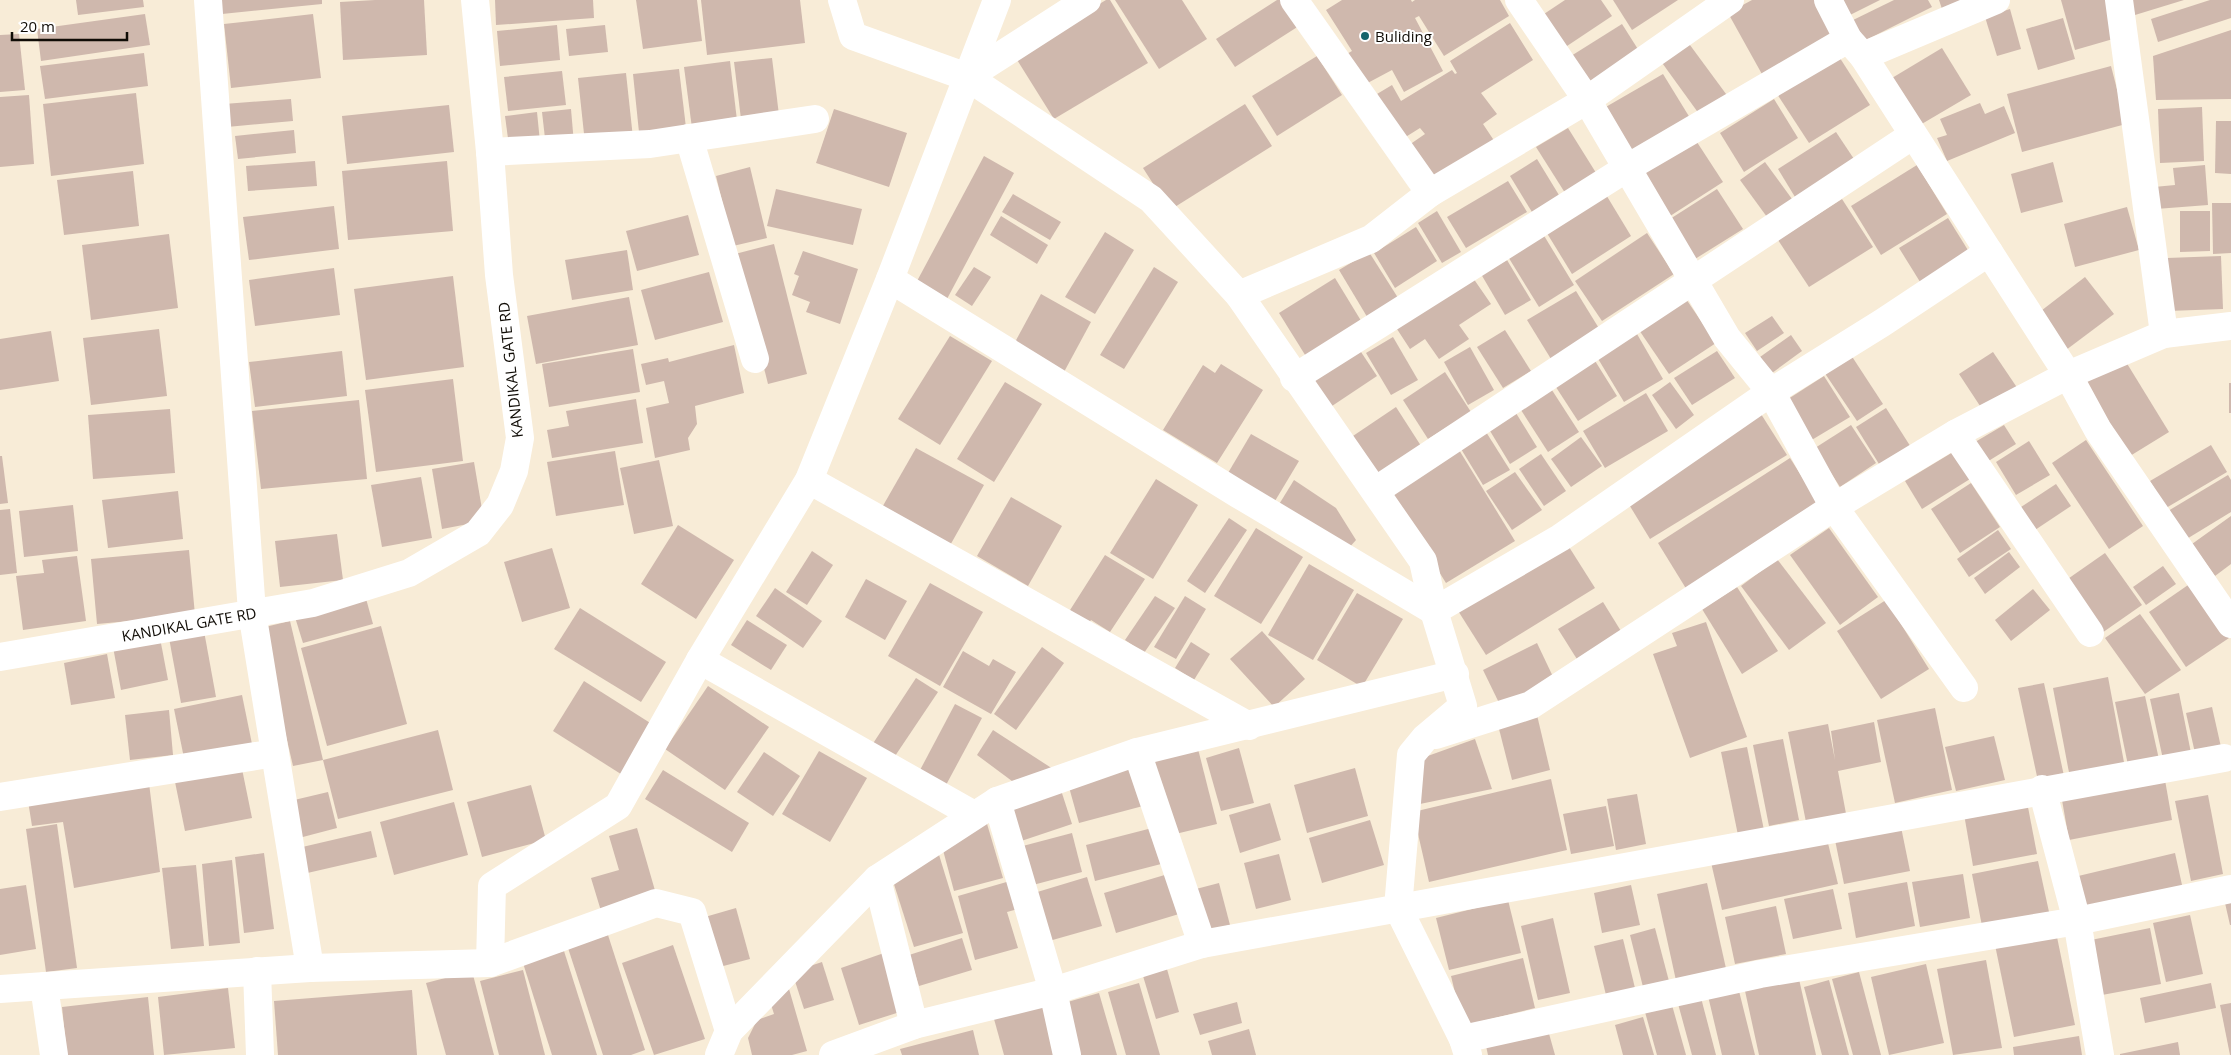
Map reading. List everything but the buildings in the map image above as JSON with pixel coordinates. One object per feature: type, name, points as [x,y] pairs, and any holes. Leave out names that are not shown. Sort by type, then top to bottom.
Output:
[{"type":"street","points":[[208,0],[252,612],[310,968]]},
{"type":"street","name":"KANDIKAL GATE RD","points":[[0,657],[312,602],[409,573],[478,533],[500,505],[514,471],[520,438],[499,275],[490,152],[475,0]]},
{"type":"street","points":[[842,0],[853,36],[967,77],[1150,199],[1238,295],[1423,561],[1434,611],[1455,674],[1463,706],[1425,738],[1411,755],[1398,908],[1466,1047],[1760,974],[2077,921],[2231,889]]},
{"type":"street","points":[[490,963],[492,886],[618,806],[700,660],[808,480],[890,279],[997,0]]},
{"type":"street","points":[[967,77],[1087,0]]},
{"type":"street","points":[[1294,0],[1430,193]]},
{"type":"street","points":[[1519,0],[1587,100],[1727,338],[1771,392],[1834,507],[1964,688]]},
{"type":"street","points":[[1238,295],[1371,239],[1430,193],[1587,100],[1701,8],[1730,0]]},
{"type":"street","points":[[1828,0],[1856,48],[2068,375],[2098,430],[2231,624]]},
{"type":"street","points":[[1294,378],[1627,168],[1856,48],[1996,0]]},
{"type":"street","points":[[2119,0],[2164,334]]},
{"type":"street","points":[[490,152],[650,144],[815,119]]},
{"type":"street","points":[[1375,491],[1913,135]]},
{"type":"street","points":[[689,138],[755,359]]},
{"type":"street","points":[[1434,611],[1560,538],[1771,392],[1882,323],[1989,252]]},
{"type":"street","points":[[890,279],[1238,494],[1434,611]]},
{"type":"street","points":[[1425,738],[1531,705],[1834,507],[1955,434],[2068,375],[2164,334],[2231,326]]},
{"type":"street","points":[[1955,434],[2090,633]]},
{"type":"street","points":[[808,480],[1250,726]]},
{"type":"street","points":[[700,660],[974,815]]},
{"type":"street","points":[[724,1043],[877,879],[997,801],[1137,752],[1250,726],[1455,674]]},
{"type":"street","points":[[1137,752],[1202,944]]},
{"type":"street","points":[[0,797],[275,753]]},
{"type":"street","points":[[833,1055],[914,1025],[1053,991],[1202,944],[2042,789],[2224,758]]},
{"type":"street","points":[[2042,789],[2077,921],[2100,1055]]},
{"type":"street","points":[[997,801],[1053,991],[1067,1055]]},
{"type":"street","points":[[877,879],[914,1025]]},
{"type":"street","points":[[0,989],[310,968],[490,963],[656,903],[692,912],[724,1043]]},
{"type":"street","points":[[256,972],[260,1055]]},
{"type":"street","points":[[44,986],[54,1055]]},
{"type":"place","name":"Buliding","points":[[1365,36]]}]
